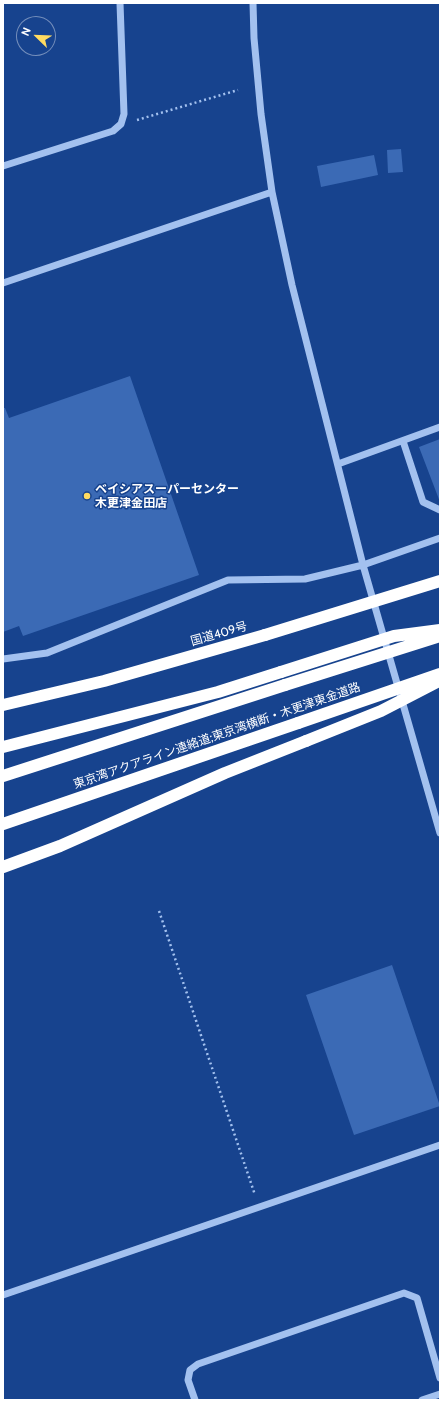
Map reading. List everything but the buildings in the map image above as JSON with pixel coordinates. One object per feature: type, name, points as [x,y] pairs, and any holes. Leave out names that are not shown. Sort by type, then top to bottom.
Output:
[{"type":"highway","name":"国道409号","points":[[3,705],[104,681],[265,635],[440,581]]},
{"type":"highway","points":[[3,747],[218,692],[394,636],[440,630]]},
{"type":"highway","name":"東京湾アクアライン連絡道;東京湾横断・木更津東金道路","points":[[3,776],[440,636]]},
{"type":"highway","name":"東京湾アクアライン連絡道;東京湾横断・木更津東金道路","points":[[3,824],[440,674]]},
{"type":"highway","points":[[3,867],[60,846],[225,773],[381,711],[440,681]]},
{"type":"street","points":[[3,166],[113,131],[121,124],[124,114],[120,3]]},
{"type":"street","points":[[253,3],[254,38],[261,114],[272,192],[292,285],[362,564],[440,833]]},
{"type":"street","points":[[3,283],[272,192]]},
{"type":"street","points":[[338,464],[440,428]]},
{"type":"street","points":[[403,441],[424,502],[440,510]]},
{"type":"street","points":[[3,659],[47,653],[228,580],[305,579],[362,564],[440,538]]},
{"type":"street","points":[[3,1295],[440,1145]]},
{"type":"street","points":[[195,1400],[188,1380],[190,1370],[198,1364],[404,1293],[417,1298],[440,1378]]},
{"type":"street","points":[[422,1400],[440,1394]]},
{"type":"path","points":[[121,124],[238,90]]},
{"type":"path","points":[[159,911],[259,1207]]},
{"type":"place","name":"ベイシアスーパーセンター 木更津金田店","points":[[87,496]]}]
